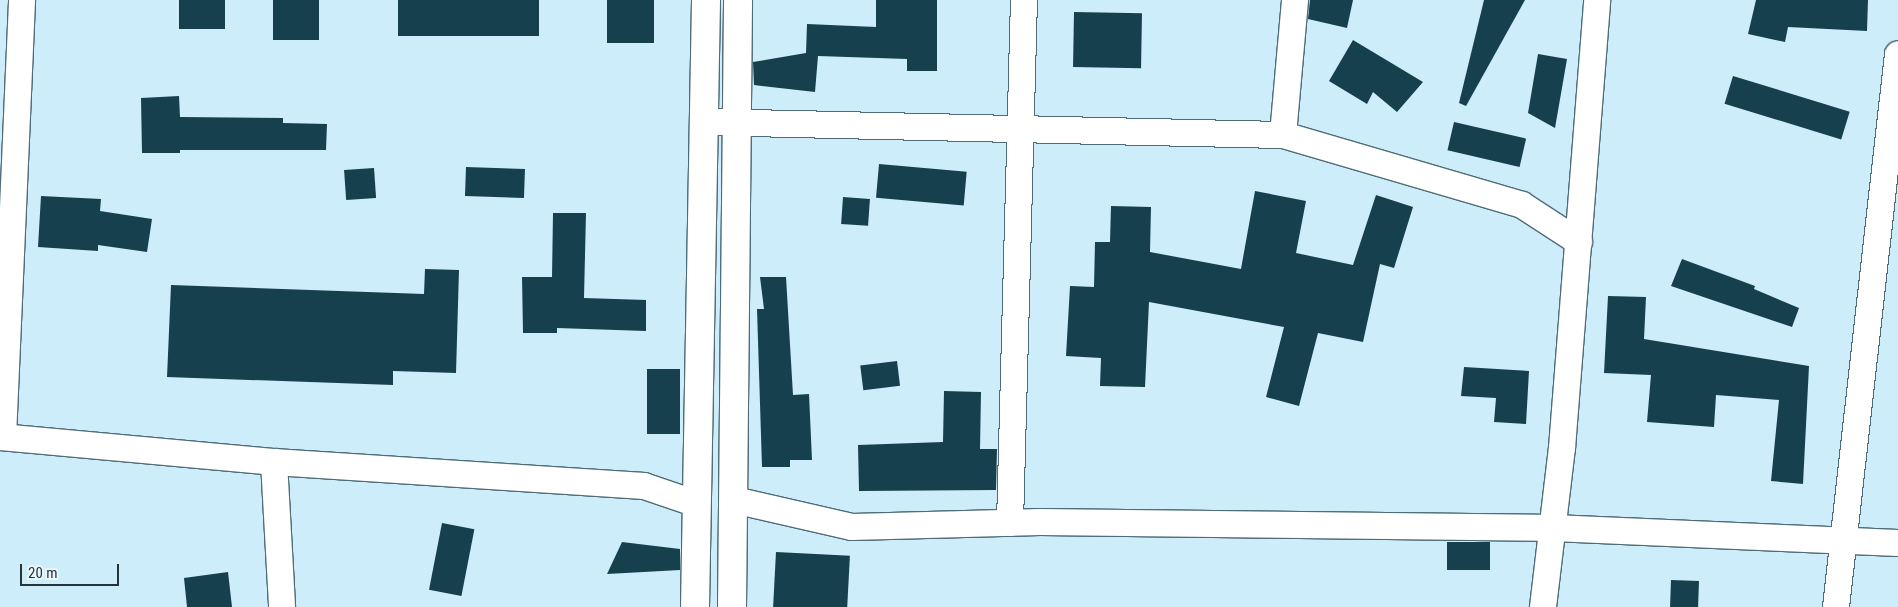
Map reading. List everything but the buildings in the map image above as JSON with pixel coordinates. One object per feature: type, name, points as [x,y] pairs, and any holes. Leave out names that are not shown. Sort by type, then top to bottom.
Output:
[{"type":"street","points":[[22,0],[9,72],[1,437],[274,462],[644,486],[697,504]]},
{"type":"street","points":[[695,607],[706,0]]},
{"type":"street","points":[[732,607],[735,126],[738,0]]},
{"type":"street","points":[[1010,523],[1024,0]]},
{"type":"street","points":[[1283,135],[1295,0]]},
{"type":"street","points":[[1543,607],[1578,242],[1597,0]]},
{"type":"street","points":[[1836,607],[1898,54]]},
{"type":"street","points":[[704,122],[735,126],[1283,135],[1522,205],[1578,242]]},
{"type":"street","points":[[274,462],[282,607]]},
{"type":"street","points":[[734,500],[852,527],[1010,523],[1552,528],[1898,543]]}]
